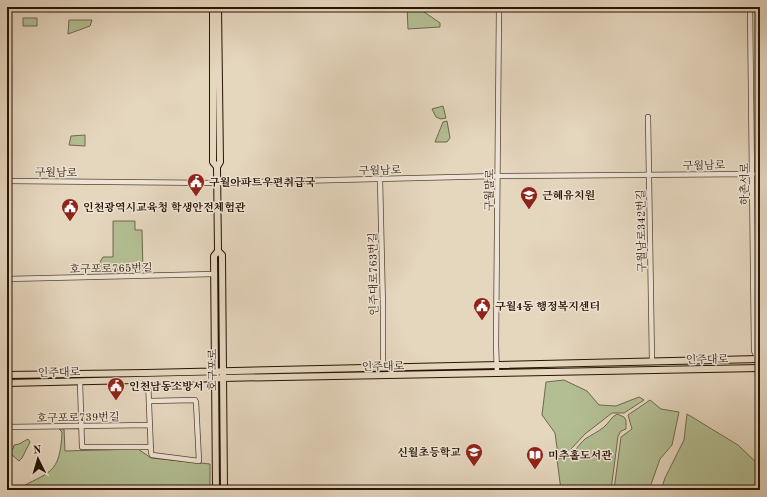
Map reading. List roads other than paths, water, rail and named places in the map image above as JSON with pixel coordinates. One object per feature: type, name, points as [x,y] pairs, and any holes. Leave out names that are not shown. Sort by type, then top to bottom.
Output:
[{"type":"main road","name":"호구포로","points":[[214,7],[213,162],[217,167]]},
{"type":"main road","name":"호구포로","points":[[218,7],[220,162],[217,167],[217,183],[218,251],[222,256],[224,490]]},
{"type":"main road","name":"호구포로","points":[[216,490],[214,256],[218,251]]},
{"type":"main road","name":"인주대로","points":[[222,375],[384,368],[760,359]]},
{"type":"main road","name":"인주대로","points":[[7,375],[497,373],[760,368]]},
{"type":"main road","name":"인주대로","points":[[7,383],[148,380],[215,375]]},
{"type":"street","name":"구월말로","points":[[497,373],[499,7]]},
{"type":"street","name":"하촌서로","points":[[750,7],[754,350],[760,359]]},
{"type":"street","name":"구월남로342번길","points":[[648,117],[652,362]]},
{"type":"street","name":"구월남로","points":[[7,181],[217,183],[498,176],[753,174]]},
{"type":"street","name":"인주대로763번길","points":[[380,179],[384,309],[384,368]]},
{"type":"street","name":"호구포로765번길","points":[[7,279],[214,274]]},
{"type":"street","points":[[148,380],[151,453],[152,455],[199,461],[198,426],[195,400],[149,401]]},
{"type":"street","points":[[80,382],[82,447],[151,447]]},
{"type":"street","name":"호구포로739번길","points":[[7,427],[150,425]]},
{"type":"place","name":"구월아파트우편취급국","points":[[196,197]]},
{"type":"place","name":"근혜유치원","points":[[529,210]]},
{"type":"place","name":"인천광역시교육청 학생안전체험관","points":[[70,222]]},
{"type":"place","name":"구월4동 행정복지센터","points":[[482,321]]},
{"type":"place","name":"인천남동소방서","points":[[116,401]]},
{"type":"place","name":"신월초등학교","points":[[474,467]]},
{"type":"place","name":"미추홀도서관","points":[[535,470]]}]
